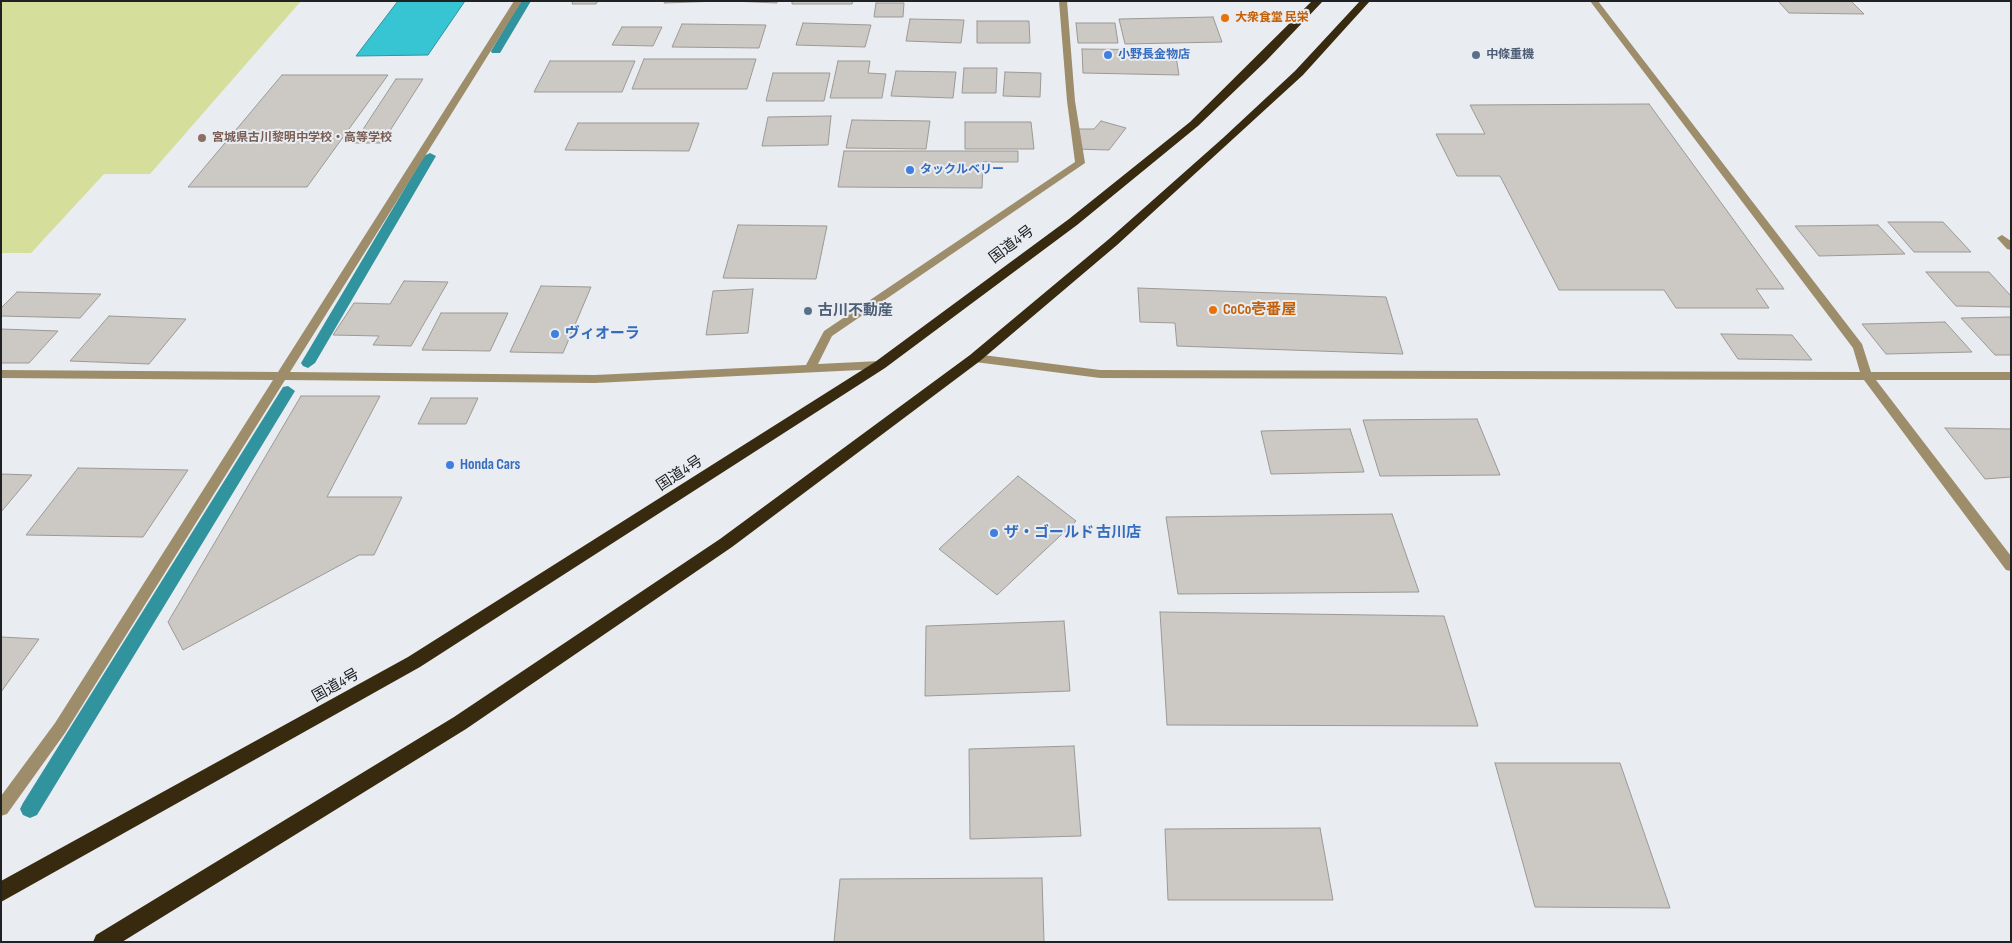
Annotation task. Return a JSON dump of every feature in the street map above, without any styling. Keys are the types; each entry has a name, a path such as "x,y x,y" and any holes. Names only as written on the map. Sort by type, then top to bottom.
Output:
{"highway":[{"name":"国道4号","path":"1,892 414,662 880,366 1073,222 1194,124 1262,60 1318,1"},
{"path":"103,942 460,724 726,542 975,358 1113,242 1227,140 1299,73 1365,1"}],"street":[{"path":"1,809 60,728 518,1"},
{"path":"809,370 828,334 1080,163 1070,101 1063,1"},
{"path":"1594,1 1858,347 1867,376 2011,566"},
{"path":"2002,238 2011,247"},
{"path":"975,358 1100,374 2011,376"},
{"path":"1,374 282,378 595,379 880,366"}],"green space":[{"path":"1,1 301,1 150,174 104,174 31,253 1,253"}],"water":[{"path":"398,1 465,1 428,55 356,56"}],"building":[{"path":"573,1 598,1 596,4 572,4"},
{"path":"665,1 720,1 664,3"},
{"path":"731,1 777,1 777,3"},
{"path":"792,1 853,1 852,4 792,4"},
{"path":"1778,1 1851,1 1864,14 1789,13"},
{"path":"876,3 904,3 903,17 874,17"},
{"path":"1213,17 1222,42 1125,44 1119,19"},
{"path":"910,19 964,20 961,43 906,41"},
{"path":"977,21 1029,21 1030,43 977,43"},
{"path":"803,23 871,25 865,47 796,45"},
{"path":"1076,23 1115,23 1118,43 1078,43"},
{"path":"682,24 766,25 759,48 672,47"},
{"path":"622,27 662,27 653,46 612,45"},
{"path":"1082,49 1175,50 1179,75 1083,73"},
{"path":"644,59 756,59 747,89 632,89"},
{"path":"550,61 635,61 622,92 534,92"},
{"path":"838,61 870,61 868,73 886,74 882,98 830,98"},
{"path":"964,68 997,68 996,93 962,93"},
{"path":"896,71 956,72 953,98 891,96"},
{"path":"1005,72 1041,73 1040,97 1003,96"},
{"path":"773,73 830,73 824,101 766,101"},
{"path":"282,75 388,75 307,187 188,187"},
{"path":"396,79 423,79 382,143 354,143"},
{"path":"1649,104 1784,289 1756,289 1769,308 1676,308 1664,290 1559,290 1500,176 1457,176 1436,134 1485,134 1470,105"},
{"path":"831,116 828,145 762,146 768,117"},
{"path":"852,120 930,121 926,149 846,148"},
{"path":"1101,121 1126,128 1109,150 1074,149 1074,129 1094,129"},
{"path":"965,122 1031,122 1034,149 965,149"},
{"path":"578,123 699,123 689,151 565,150"},
{"path":"844,151 1018,151 1018,162 983,162 982,188 838,187"},
{"path":"1888,222 1943,222 1971,252 1914,252"},
{"path":"738,225 827,226 816,279 723,278"},
{"path":"1878,225 1905,254 1819,256 1795,226"},
{"path":"1926,272 1989,272 2011,296 2011,307 1956,306"},
{"path":"404,281 448,282 411,346 373,345 379,336 333,335 354,303 390,304"},
{"path":"541,286 591,287 563,353 510,352"},
{"path":"1138,288 1386,297 1403,354 1177,346 1175,323 1140,322"},
{"path":"753,289 748,333 706,335 713,291"},
{"path":"17,292 101,294 80,318 1,316 1,308"},
{"path":"441,313 508,313 490,351 422,350"},
{"path":"109,316 186,319 149,364 70,361"},
{"path":"2011,317 2011,355 1995,355 1961,318"},
{"path":"1945,322 1972,352 1886,354 1862,324"},
{"path":"1,329 58,331 29,363 1,363"},
{"path":"1721,334 1792,335 1812,360 1738,359"},
{"path":"301,396 380,396 327,497 402,497 374,555 359,555 183,650 168,622"},
{"path":"431,398 478,398 466,424 418,424"},
{"path":"1477,419 1500,475 1380,476 1363,420"},
{"path":"1945,428 2011,429 2011,477 1985,479"},
{"path":"1350,429 1364,472 1271,474 1261,431"},
{"path":"78,468 188,470 143,537 26,535"},
{"path":"1,474 32,475 1,512"},
{"path":"1018,476 1076,521 997,595 939,549"},
{"path":"1392,514 1419,592 1178,594 1166,517"},
{"path":"1160,612 1444,616 1478,726 1167,725"},
{"path":"1064,621 1070,691 925,696 926,626"},
{"path":"1,637 39,639 1,692"},
{"path":"1074,746 1081,836 970,839 969,749"},
{"path":"1495,763 1620,763 1670,908 1535,907"},
{"path":"1320,828 1333,900 1168,900 1165,829"},
{"path":"1042,878 1044,942 834,942 840,879"}],"waterway":[{"path":"496,51 526,1"},
{"path":"308,363 430,156"},
{"path":"30,809 288,391"}],"place":[{"name":"大衆食堂 民栄","path":"1225,18"},
{"name":"小野長金物店","path":"1108,55"},
{"name":"中條重機","path":"1476,55"},
{"name":"宮城県古川黎明中学校・高等学校","path":"202,138"},
{"name":"タックルベリー","path":"910,170"},
{"name":"CoCo壱番屋","path":"1213,310"},
{"name":"古川不動産","path":"808,311"},
{"name":"ヴィオーラ","path":"555,334"},
{"name":"Honda Cars","path":"450,465"},
{"name":"ザ・ゴールド 古川店","path":"994,533"}]}
